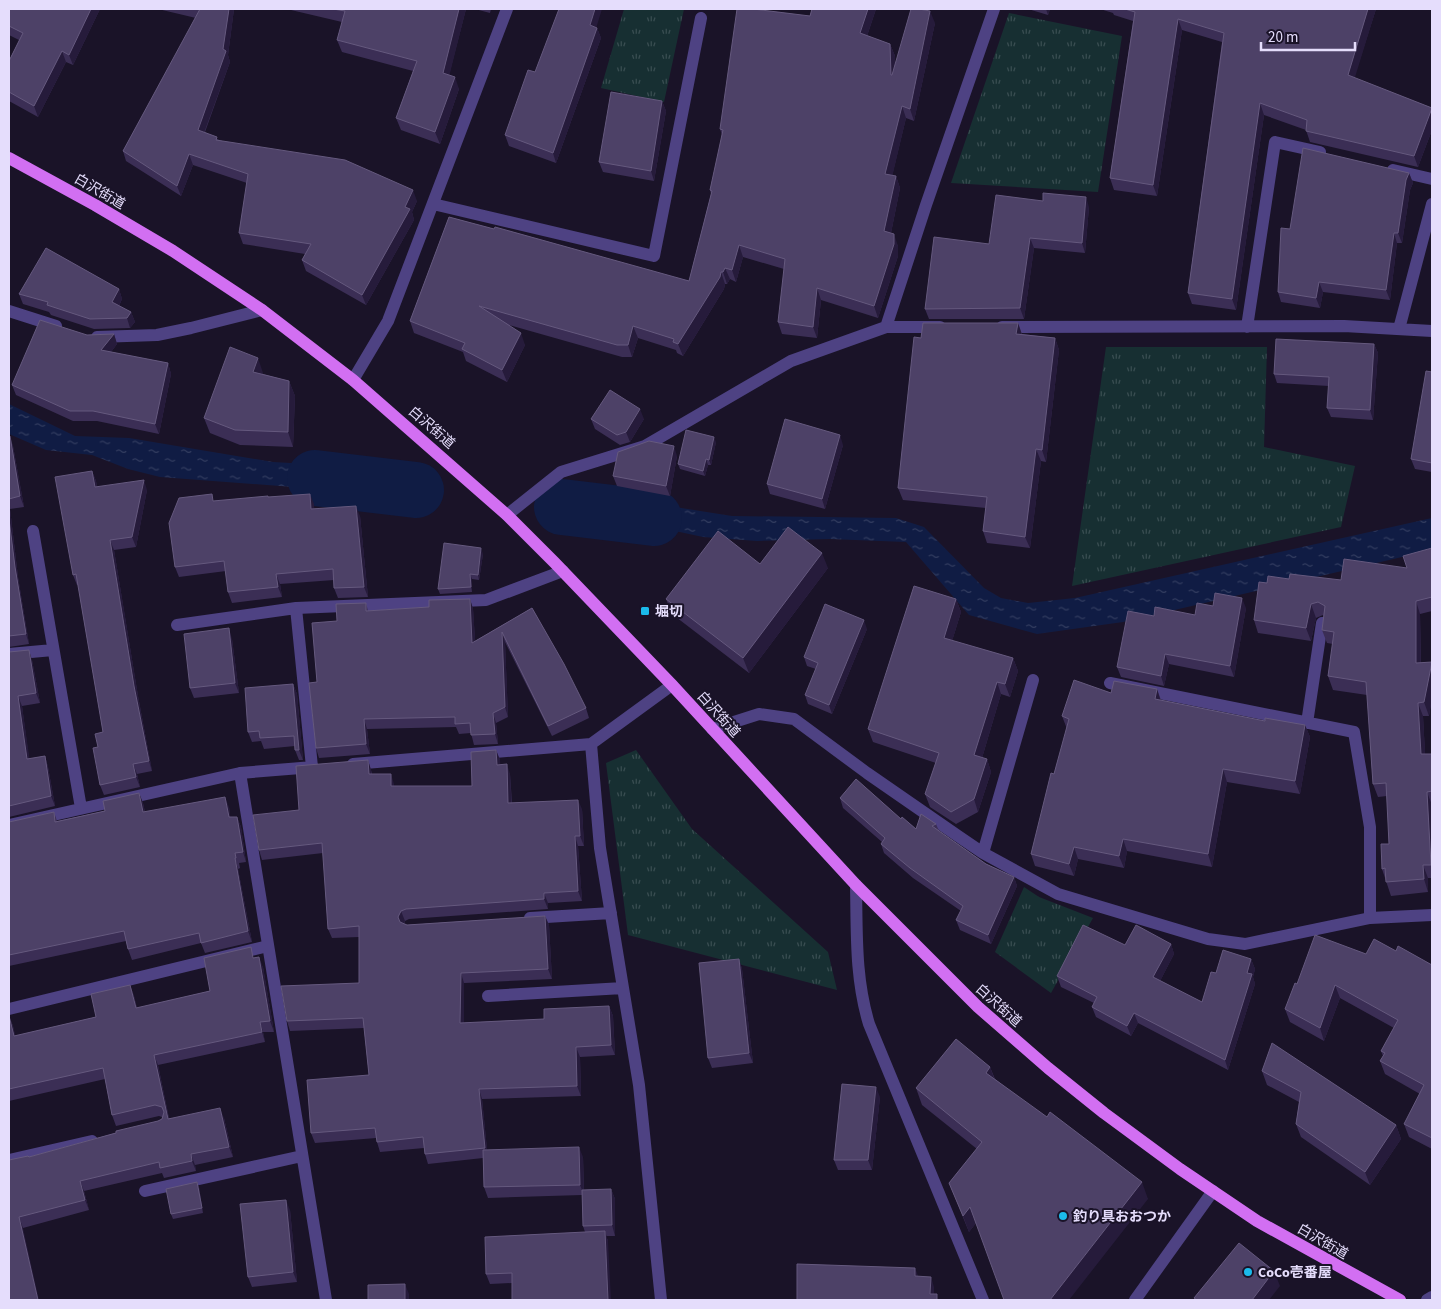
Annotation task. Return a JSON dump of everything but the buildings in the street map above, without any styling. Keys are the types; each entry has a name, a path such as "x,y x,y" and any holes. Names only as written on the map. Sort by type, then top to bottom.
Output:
{"main road":[{"name":"白沢街道","path":"9,158 95,205 173,251 262,310 354,380 507,515 563,571 672,685 856,885 978,1007 1048,1068 1180,1169 1258,1221 1400,1300"}],"street":[{"path":"354,380 388,321 507,9"},
{"path":"886,327 994,9"},
{"path":"433,204 654,256 701,18"},
{"path":"1247,327 1275,142 1330,155"},
{"path":"1377,166 1432,179"},
{"path":"1399,329 1432,204"},
{"path":"83,334 93,337 157,335 262,310"},
{"path":"9,311 64,329"},
{"path":"994,327 1344,326 1432,332"},
{"path":"507,515 561,472 646,446 791,361 886,327 954,327"},
{"path":"33,531 80,808"},
{"path":"177,625 296,608 486,600 563,571"},
{"path":"9,825 240,773 317,767 296,608"},
{"path":"1307,723 1322,623"},
{"path":"9,654 53,650"},
{"path":"983,853 1033,680"},
{"path":"1110,683 1354,732 1370,827 1370,918"},
{"path":"342,764 591,744 672,685"},
{"path":"712,729 759,714 794,718 867,773 983,853 1058,894 1208,939 1245,944 1370,918 1432,915"},
{"path":"591,744 600,848 639,1085 661,1300"},
{"path":"240,773 326,1300"},
{"path":"856,885 858,976 862,1001 869,1024 983,1300"},
{"path":"515,920 610,913"},
{"path":"9,1009 268,946"},
{"path":"488,996 623,988"},
{"path":"9,1160 103,1138"},
{"path":"145,1192 302,1156"},
{"path":"1135,1300 1213,1191"},
{"path":"1427,1300 1432,1297"}],"green space":[{"path":"624,9 684,9 664,102 601,88"},
{"path":"1009,13 1122,36 1098,192 951,183"},
{"path":"1106,347 1267,347 1264,447 1355,466 1341,527 1072,586"},
{"path":"636,750 692,829 828,952 837,990 628,935 606,763"},
{"path":"1024,887 1039,897 1093,918 1051,993 995,952"}],"water":[{"path":"9,404 75,436 129,438 273,462 325,465 365,472 380,475 399,495 160,477 128,469 92,455 46,450 9,434"},
{"path":"567,490 732,516 896,518 924,527 984,588 1001,598 1028,603 1075,598 1432,518 1432,550 1123,622 1037,634 969,615 906,542 830,539 757,541 703,537 666,529 585,524"}],"waterway":[{"path":"315,478 416,490"},
{"path":"562,507 654,518"}],"place":[{"name":"堀切","path":"645,611"},
{"name":"釣り具おおつか","path":"1063,1216"},
{"name":"CoCo壱番屋","path":"1248,1272"}]}
